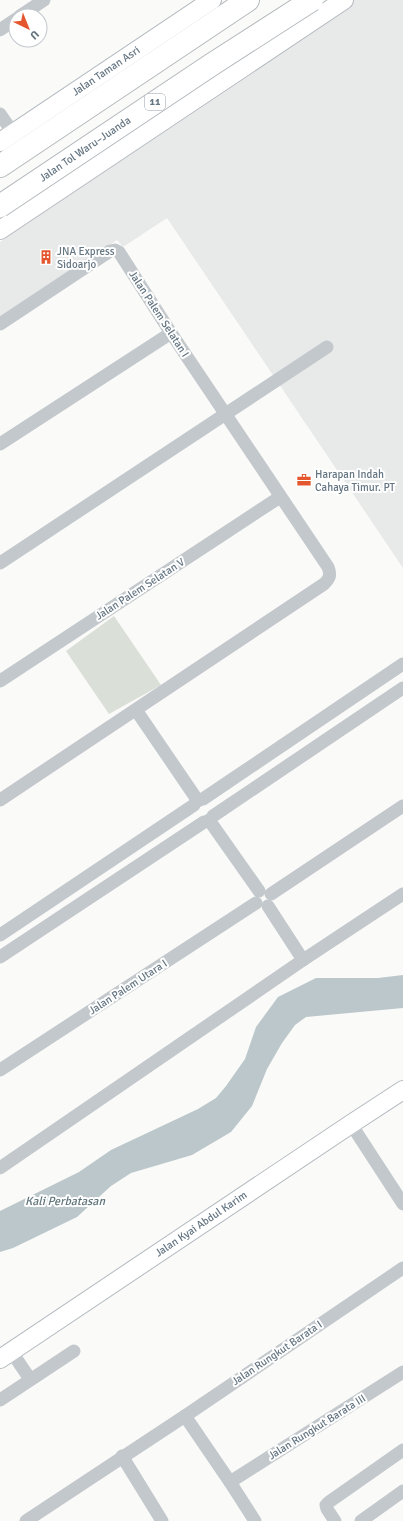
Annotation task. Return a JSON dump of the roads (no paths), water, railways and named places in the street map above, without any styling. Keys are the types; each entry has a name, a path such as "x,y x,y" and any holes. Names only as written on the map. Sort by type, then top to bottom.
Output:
{"highway":[{"path":"0,166 248,0"},
{"name":"Jalan Tol Waru–Juanda","path":"0,206 210,65 312,0"}],"main road":[{"name":"Jalan Taman Asri","path":"7,138 212,0"},
{"path":"288,0 307,24"},
{"path":"293,0 307,24"},
{"path":"0,230 341,1"},
{"name":"Jalan Kyai Abdul Karim","path":"6,1355 403,1090"}],"street":[{"path":"32,8 44,0"},
{"path":"0,114 7,138"},
{"name":"Jalan Palem Selatan I","path":"0,324 110,251 115,250 119,252 171,334 328,567 330,574 329,579 324,584 136,710"},
{"path":"0,444 171,334"},
{"path":"0,563 327,347"},
{"name":"Jalan Palem Selatan V","path":"0,681 280,497"},
{"path":"0,935 403,664"},
{"path":"0,957 209,819 403,688"},
{"path":"0,800 136,710 198,802"},
{"path":"209,800 213,804 214,810 209,819 198,820 194,816 192,811 198,802 209,800"},
{"name":"Jalan Palem Utara I","path":"0,1070 264,899 403,806"},
{"path":"209,819 264,899 303,960"},
{"path":"0,1168 303,960 403,894"},
{"path":"351,1124 403,1204"},
{"name":"Jalan Rungkut Barata I","path":"26,1521 122,1456 185,1416 403,1268"},
{"path":"0,1400 74,1351"},
{"path":"6,1355 30,1379"},
{"name":"Jalan Rungkut Barata III","path":"230,1482 403,1372"},
{"path":"185,1416 255,1521"},
{"path":"335,1521 327,1510 326,1505 403,1450"},
{"path":"122,1456 162,1521"},
{"path":"361,1521 403,1491"}],"water":[{"name":"Kali Perbatasan","path":"403,975 403,1008 306,1017 295,1025 282,1043 267,1069 252,1106 231,1132 192,1155 131,1173 111,1186 77,1217 13,1248 0,1252 0,1211 79,1172 111,1150 198,1109 216,1098 245,1059 256,1027 278,997 316,978 378,978"}],"place":[{"name":"JNA Express Sidoarjo","path":"46,257"},
{"name":"Harapan Indah Cahaya Timur. PT","path":"304,480"}]}
